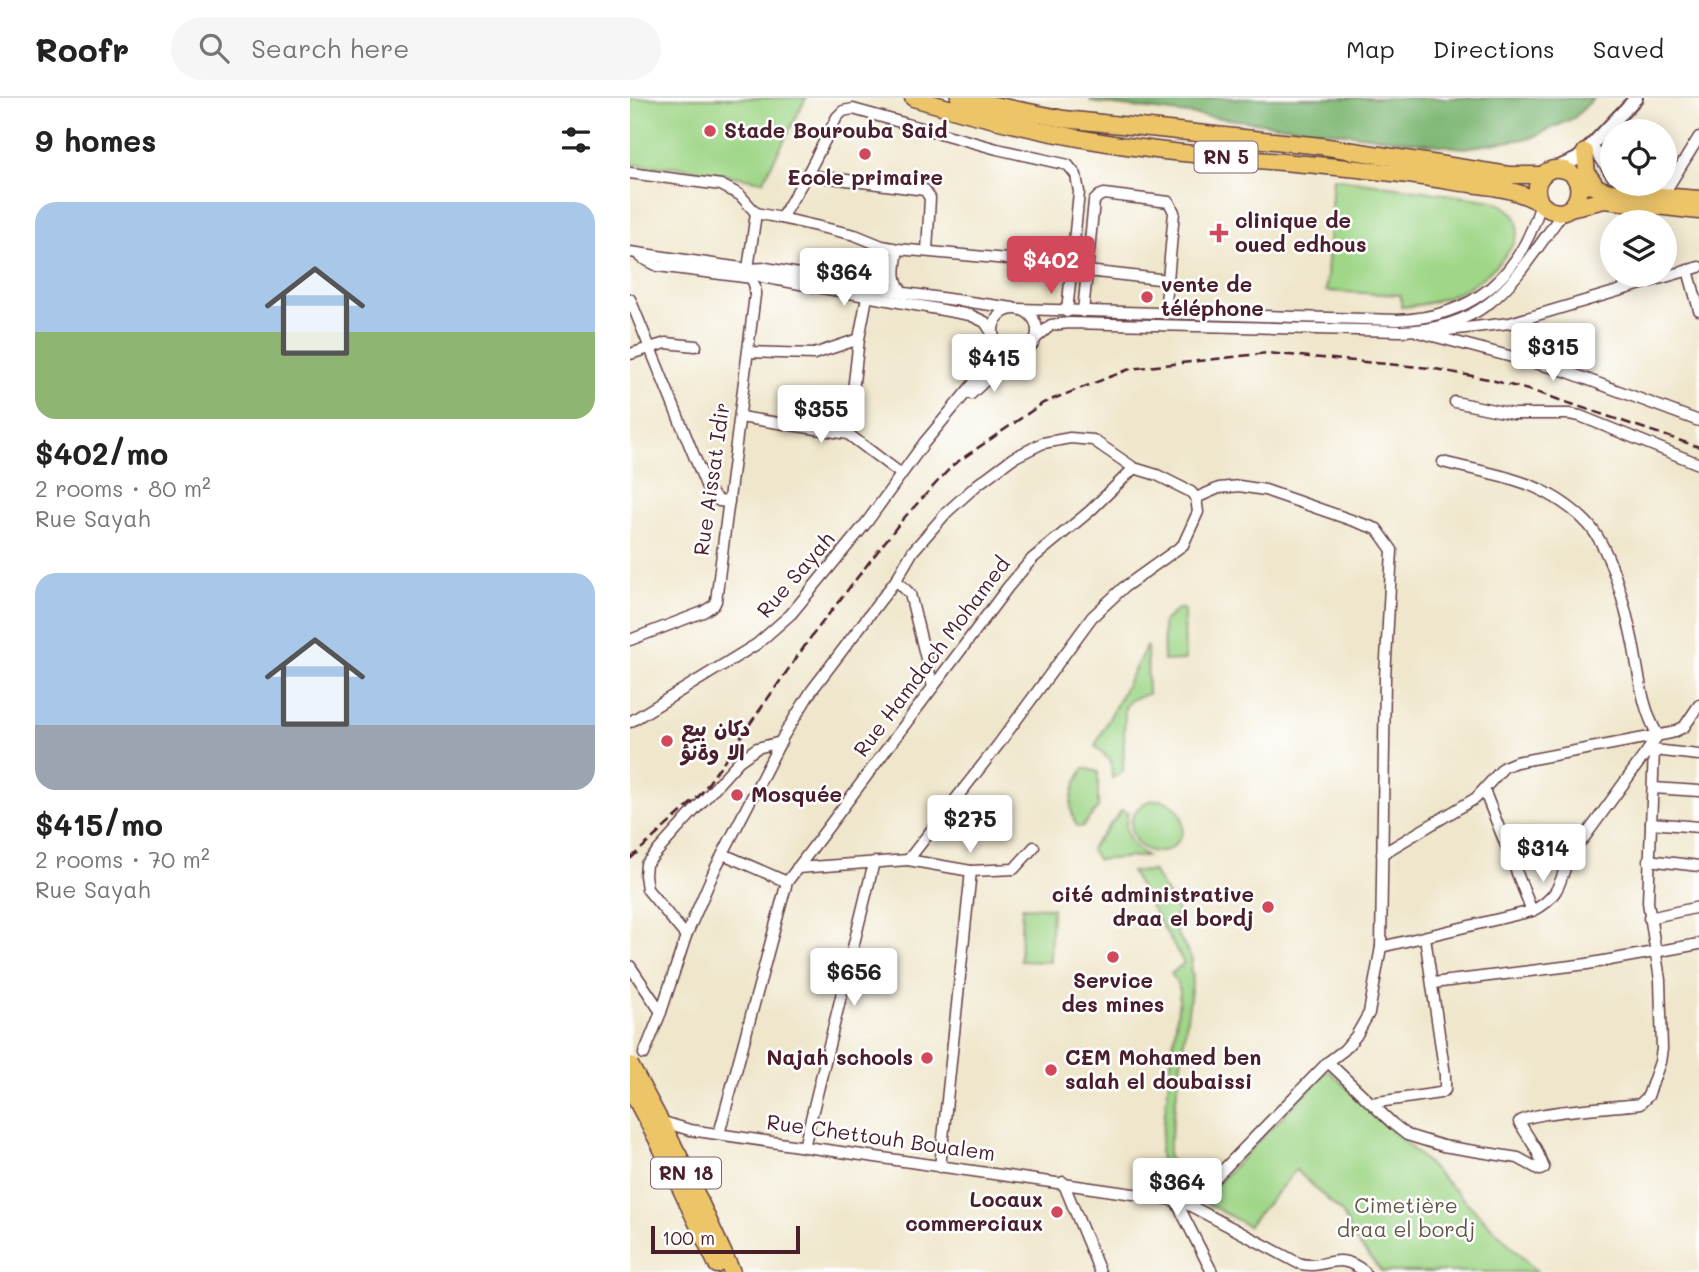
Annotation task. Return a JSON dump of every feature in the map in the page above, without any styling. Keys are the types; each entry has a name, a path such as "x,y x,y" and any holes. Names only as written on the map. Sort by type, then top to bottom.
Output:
{"main road":[{"name":"RN 5","path":"913,98 978,116 1101,142 1243,159 1407,174 1515,192 1541,202"},
{"name":"RN 5","path":"959,98 1064,119 1321,146 1509,175 1549,172"},
{"path":"1588,148 1587,173 1599,190"},
{"path":"1599,190 1576,179 1570,172 1549,172 1537,188 1541,202 1551,210 1605,200 1699,211"},
{"path":"1567,209 1578,197 1576,179"},
{"path":"1677,194 1699,199"},
{"name":"RN 18","path":"632,1076 679,1156 732,1272"},
{"name":"RN 18","path":"632,1076 658,1141 720,1272"}],"street":[{"path":"1549,172 1577,159 1636,98"},
{"path":"781,218 837,117 843,111 853,109 997,149 1068,165 1076,175 1079,192 1067,312"},
{"path":"1677,172 1699,137"},
{"path":"1588,148 1600,162"},
{"path":"1576,179 1578,162 1588,148"},
{"path":"630,173 721,184 740,195 757,213 855,235 882,246 1072,265 1087,271 1168,280"},
{"path":"807,175 925,190 930,198 927,251"},
{"path":"1083,312 1094,201 1104,194 1169,202 1174,212 1165,314"},
{"path":"754,278 766,268 1015,309 1397,320 1433,316 1477,297 1502,279 1516,263 1529,239 1541,202"},
{"path":"1414,330 1458,320 1490,303 1515,281 1567,209"},
{"name":"Rue Aissat Idir","path":"630,640 714,606 748,352 757,213"},
{"path":"898,249 895,273 899,288 905,293"},
{"path":"630,252 754,278 953,311 981,319 1002,349 1010,353 1020,353 1028,349 1051,325 1069,323 1414,330 1484,327 1510,323 1699,267"},
{"path":"1688,270 1699,310"},
{"path":"880,288 888,283 895,273"},
{"path":"848,434 859,339 867,297"},
{"path":"630,299 708,490 719,500 729,502"},
{"path":"993,335 996,318 1003,312 1015,309 1027,312 1034,319 1036,338"},
{"path":"1458,320 1468,325 1484,327"},
{"path":"1414,330 1565,371 1699,421"},
{"name":"Rue Sayah","path":"630,723 733,661 772,632 826,574 901,474 989,365 994,355 993,335"},
{"path":"748,352 814,354 859,339"},
{"path":"630,354 666,343 696,346"},
{"name":"Rue Sayah","path":"951,410 1011,357 1020,353"},
{"path":"1455,402 1513,414 1580,416 1699,464"},
{"path":"740,417 848,434 901,474"},
{"path":"644,1054 686,936 723,854 781,742 812,690 896,580 913,551 954,505 1013,458 1043,443 1070,438 1093,440 1134,468 1187,489 1196,498 1198,512 1183,545 1124,589 1092,617 998,745 908,860"},
{"path":"1443,463 1521,483 1544,492 1581,517 1593,530 1602,546 1619,592 1629,624 1648,719 1658,735"},
{"name":"Rue Hamdach Mohamed","path":"719,1134 787,882 1008,587 1032,559 1090,511 1134,468"},
{"path":"1189,1205 1328,1062 1344,1049 1356,1036 1369,1013 1381,947 1385,678 1392,550 1377,528 1265,490 1239,486 1219,488 1196,498"},
{"path":"896,580 910,594 933,687"},
{"path":"1382,854 1476,798 1504,767 1516,762 1658,735 1684,727 1695,719 1699,705"},
{"path":"1381,947 1532,911 1555,893 1572,848 1584,838 1651,750 1658,735"},
{"path":"686,936 647,888 646,864 739,761 757,748 781,742"},
{"path":"1651,750 1699,755"},
{"path":"1328,1062 1407,1135 1443,1146 1518,1158 1540,1170 1544,1168 1540,1157 1518,1122 1524,1118 1640,1104 1648,1096 1662,1049 1660,980 1649,918 1648,860 1653,788 1651,750"},
{"path":"1653,788 1699,791"},
{"path":"1484,790 1532,911"},
{"path":"1651,822 1699,827"},
{"path":"797,868 908,860 971,871 1014,869 1034,847"},
{"path":"723,854 787,882"},
{"path":"1648,860 1699,866"},
{"path":"804,1147 874,862"},
{"path":"940,1167 971,871"},
{"path":"1649,918 1699,907"},
{"path":"1371,1103 1445,1090 1425,937"},
{"path":"1433,983 1587,964 1699,944"},
{"path":"630,966 661,1012"},
{"name":"Rue Chettouh Boualem","path":"660,1121 719,1134 940,1167 1063,1182 1176,1201 1189,1205 1289,1259 1310,1266 1343,1260 1365,1272"},
{"path":"679,1156 676,1141 678,1136 694,1130"},
{"path":"1063,1182 1100,1272"},
{"path":"1176,1201 1212,1272"}],"green space":[{"name":"Stade Bourouba Said","path":"630,98 806,98 763,181 673,166 630,164"},
{"path":"1091,98 1594,98 1574,118 1531,138 1464,148 1091,102"},
{"path":"1333,178 1493,201 1510,211 1517,223 1517,236 1499,263 1472,285 1445,298 1401,307 1401,295 1326,291"},
{"path":"1178,609 1184,609 1185,660 1164,661 1163,622"},
{"path":"1147,645 1148,694 1130,700 1125,708 1123,772 1112,778 1111,761 1095,746"},
{"path":"1084,768 1098,772 1098,808 1082,827 1077,826 1073,819 1071,804 1074,789"},
{"path":"1157,800 1167,802 1175,808 1181,816 1181,836 1175,844 1167,850 1157,852 1147,850 1139,844 1133,836 1131,826 1133,816 1139,808 1147,802"},
{"path":"1122,810 1128,813 1126,827 1129,838 1136,848 1147,856 1098,860 1090,849"},
{"path":"1153,871 1178,912 1171,922 1192,960 1190,972 1193,975 1168,1156 1176,1171 1171,1179 1162,1177 1160,1151 1180,991 1171,974 1184,963 1131,872"},
{"path":"1022,907 1052,908 1050,962 1020,961"},
{"name":"Cimetière draa el bordj","path":"1328,1070 1537,1272 1382,1272 1355,1240 1342,1213 1296,1170 1248,1226 1201,1200"}],"railway":[{"path":"630,859 700,795 811,637 902,520 953,465 1043,403 1130,369 1267,353 1430,368 1488,379 1539,393 1699,447"}],"place":[{"name":"Stade Bourouba Said","path":"710,131"},
{"name":"Ecole primaire","path":"865,154"},
{"name":"clinique de oued edhous","path":"1219,233"},
{"name":"vente de téléphone","path":"1147,297"},
{"name":"دكان بيع الا وةنؤ","path":"667,741"},
{"name":"Mosquée","path":"737,795"},
{"name":"cité administrative draa el bordj","path":"1268,907"},
{"name":"Service des mines","path":"1113,957"},
{"name":"Najah schools","path":"927,1058"},
{"name":"CEM Mohamed ben salah el doubaissi","path":"1051,1070"},
{"name":"Locaux commerciaux","path":"1057,1212"}]}
